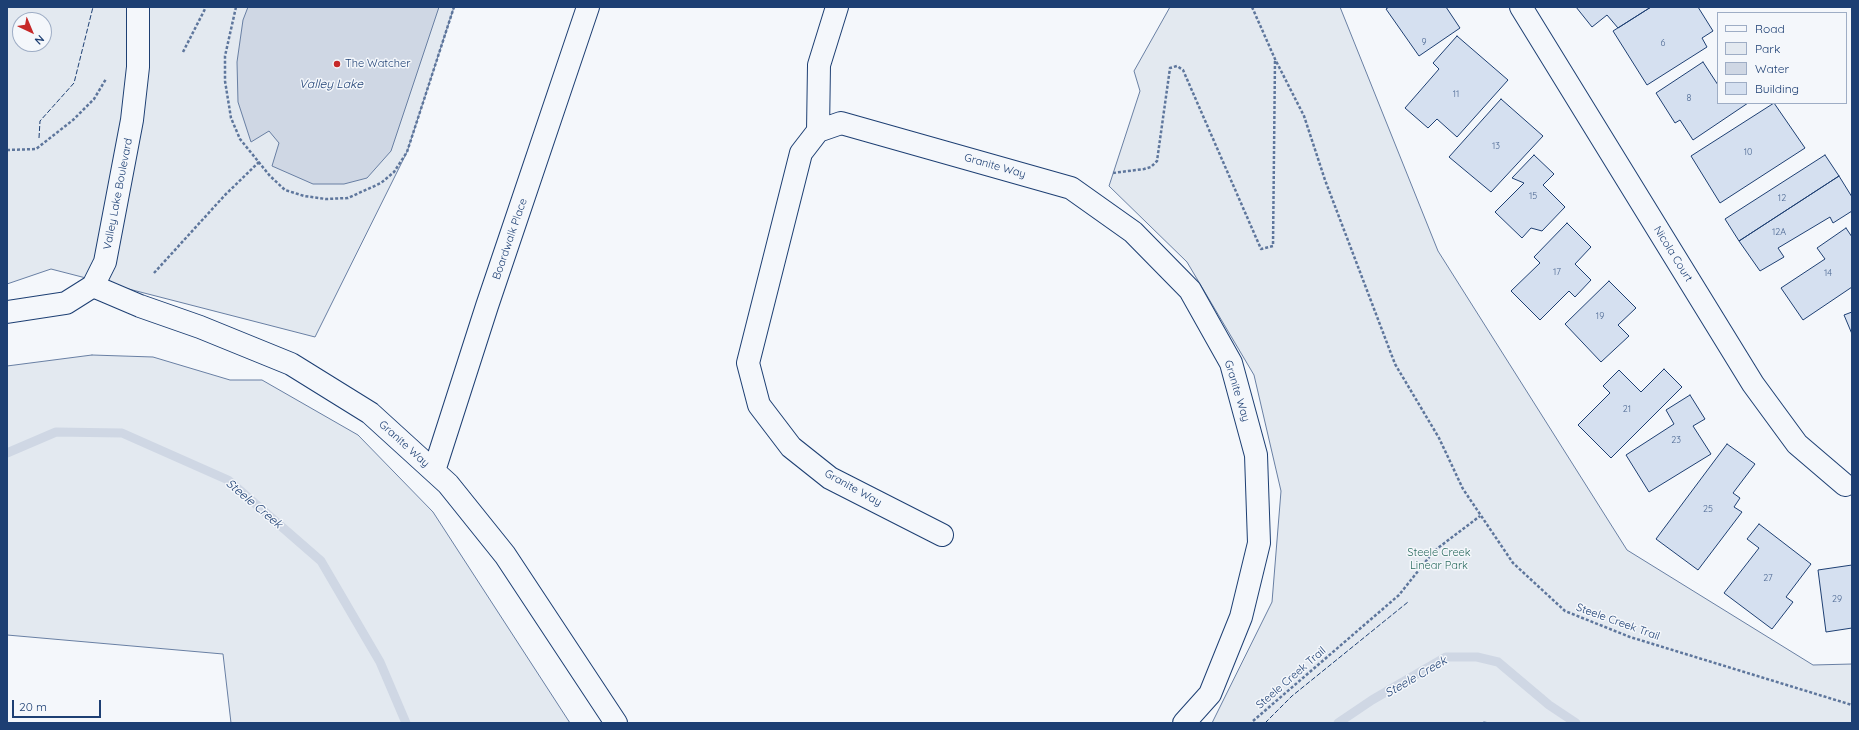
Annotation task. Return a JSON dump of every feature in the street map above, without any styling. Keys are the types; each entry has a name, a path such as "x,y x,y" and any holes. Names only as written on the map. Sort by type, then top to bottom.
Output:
{"street":[{"name":"Valley Lake Boulevard","path":"93,286 105,262 132,120 138,67 138,7"},
{"name":"Boardwalk Place","path":"434,471 487,306 588,7"},
{"path":"818,131 819,64 837,7"},
{"name":"Nicola Court","path":"1521,7 1753,384 1797,444 1845,485"},
{"name":"Granite Way","path":"942,534 830,478 791,447 759,405 748,363 801,153 818,131 841,123 1070,188 1133,232 1190,290 1231,363 1256,455 1259,542 1240,618 1210,694 1184,723"},
{"path":"7,312 66,303 93,286"},
{"name":"Granite Way","path":"93,286 140,306 200,327 291,364 370,413 448,484 505,555 616,723"}],"path":[{"path":"183,52 206,7"},
{"path":"236,7 225,56 226,81 232,118 240,139 285,190 304,196 326,199 348,198 381,183 394,172 407,152 454,7"},
{"path":"1252,7 1275,59 1304,116 1325,180 1395,364 1439,438 1463,488 1480,516"},
{"path":"1113,173 1144,169 1151,167 1157,161 1170,68 1177,66 1183,70 1261,249 1273,246 1275,59"},
{"path":"7,150 36,149 73,120 94,100 106,80"},
{"path":"154,273 225,195 259,162"},
{"name":"Steele Creek Trail","path":"1253,721 1399,595 1434,551 1480,516 1513,563 1565,611 1630,637 1852,704"}],"green space":[{"path":"7,7 454,7 407,152 315,337 51,269 7,284"},
{"name":"Steele Creek Linear Park","path":"1170,7 1340,7 1438,251 1627,550 1813,665 1852,664 1852,723 1212,723 1272,602 1281,491 1254,375 1187,262 1109,186 1140,91 1134,71"},
{"path":"92,355 153,357 230,380 262,380 358,435 433,512 570,723 231,723 223,654 7,635 7,366"}],"water":[{"name":"Valley Lake","path":"248,7 439,7 391,151 367,178 344,184 313,184 272,166 279,143 269,131 251,142 238,102 237,62 243,20"}],"building":[{"path":"1389,7 1446,7 1460,28 1419,56 1386,9"},
{"path":"1576,7 1651,7 1618,28 1607,15 1592,27"},
{"path":"1651,7 1698,7 1713,31 1702,38 1707,47 1647,85 1613,31"},
{"path":"1457,36 1508,80 1457,137 1437,119 1428,128 1405,108 1439,69 1433,63"},
{"path":"1703,62 1717,83 1717,104 1747,104 1693,140 1680,120 1675,123 1656,93"},
{"path":"1501,99 1543,136 1491,192 1449,157"},
{"path":"1772,104 1775,104 1805,148 1720,203 1691,156"},
{"path":"1534,155 1554,174 1543,185 1565,207 1542,231 1531,228 1522,238 1495,212 1524,183 1512,178"},
{"path":"1825,155 1839,176 1739,241 1725,219"},
{"path":"1839,176 1852,197 1852,211 1833,223 1830,217 1778,248 1784,257 1760,271 1739,241"},
{"path":"1567,223 1591,247 1575,264 1591,280 1575,297 1569,291 1540,320 1511,291 1540,263 1534,257"},
{"path":"1846,228 1852,237 1852,287 1803,320 1781,288 1825,259 1817,248"},
{"path":"1609,281 1636,308 1618,325 1629,336 1601,362 1565,324"},
{"path":"1852,312 1852,334 1844,315"},
{"path":"1664,369 1682,387 1611,458 1578,425 1610,393 1603,386 1619,370 1641,392"},
{"path":"1690,395 1705,419 1693,426 1711,454 1649,492 1626,455 1674,424 1666,410"},
{"path":"1727,444 1755,464 1733,493 1740,498 1734,507 1742,512 1698,570 1656,539"},
{"path":"1759,524 1811,564 1786,597 1793,602 1772,629 1724,593 1759,548 1747,539"},
{"path":"1852,565 1852,628 1826,632 1818,570"}],"waterway":[{"name":"Steele Creek","path":"7,453 56,432 122,433 228,480 321,561 380,662 406,723"},
{"name":"Steele Creek","path":"1338,723 1372,700 1446,657 1477,657 1498,662 1549,705 1576,723"}],"fence":[{"path":"39,138 40,121 74,83 93,7"},
{"path":"1265,723 1292,696 1408,602"}],"place":[{"name":"The Watcher","path":"337,64"}]}
